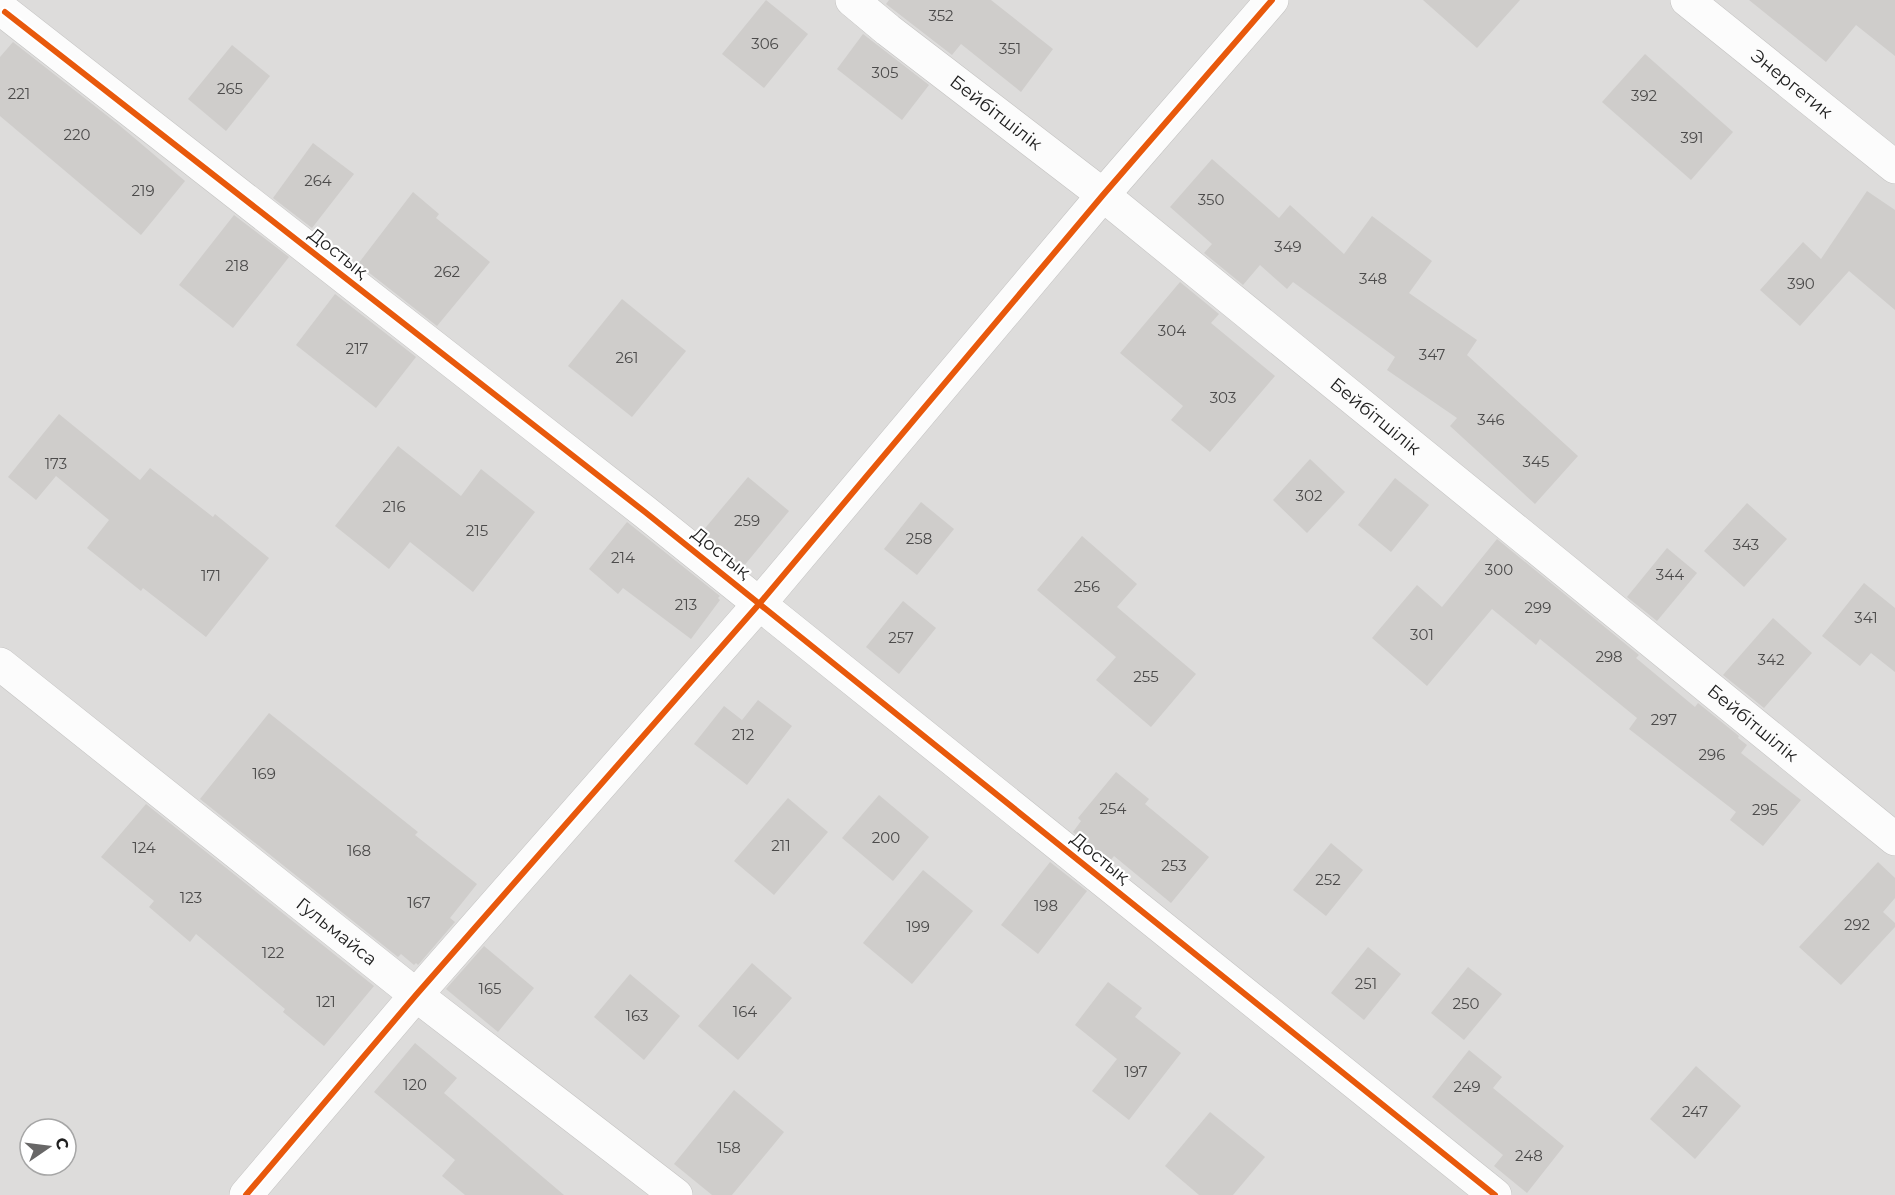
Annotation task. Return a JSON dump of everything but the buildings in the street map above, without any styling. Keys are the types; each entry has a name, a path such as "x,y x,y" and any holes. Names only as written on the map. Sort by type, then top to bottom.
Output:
{"street":[{"name":"Бейбітшілік","path":"852,0 1104,195 1895,839"},
{"path":"246,1195 416,994 759,603 1272,0"},
{"name":"Энергетик","path":"1687,0 1895,167"},
{"name":"Достық","path":"7,10 759,603 1495,1195"},
{"name":"Гульмайса","path":"0,664 416,994 676,1195"}],"shaded area":[{"path":"0,0 1895,0 1895,1195 0,1195"}],"cycle path":[{"path":"246,1195 416,995 760,603 1103,195 1272,0"},
{"path":"5,12 645,512 1495,1195"}]}
